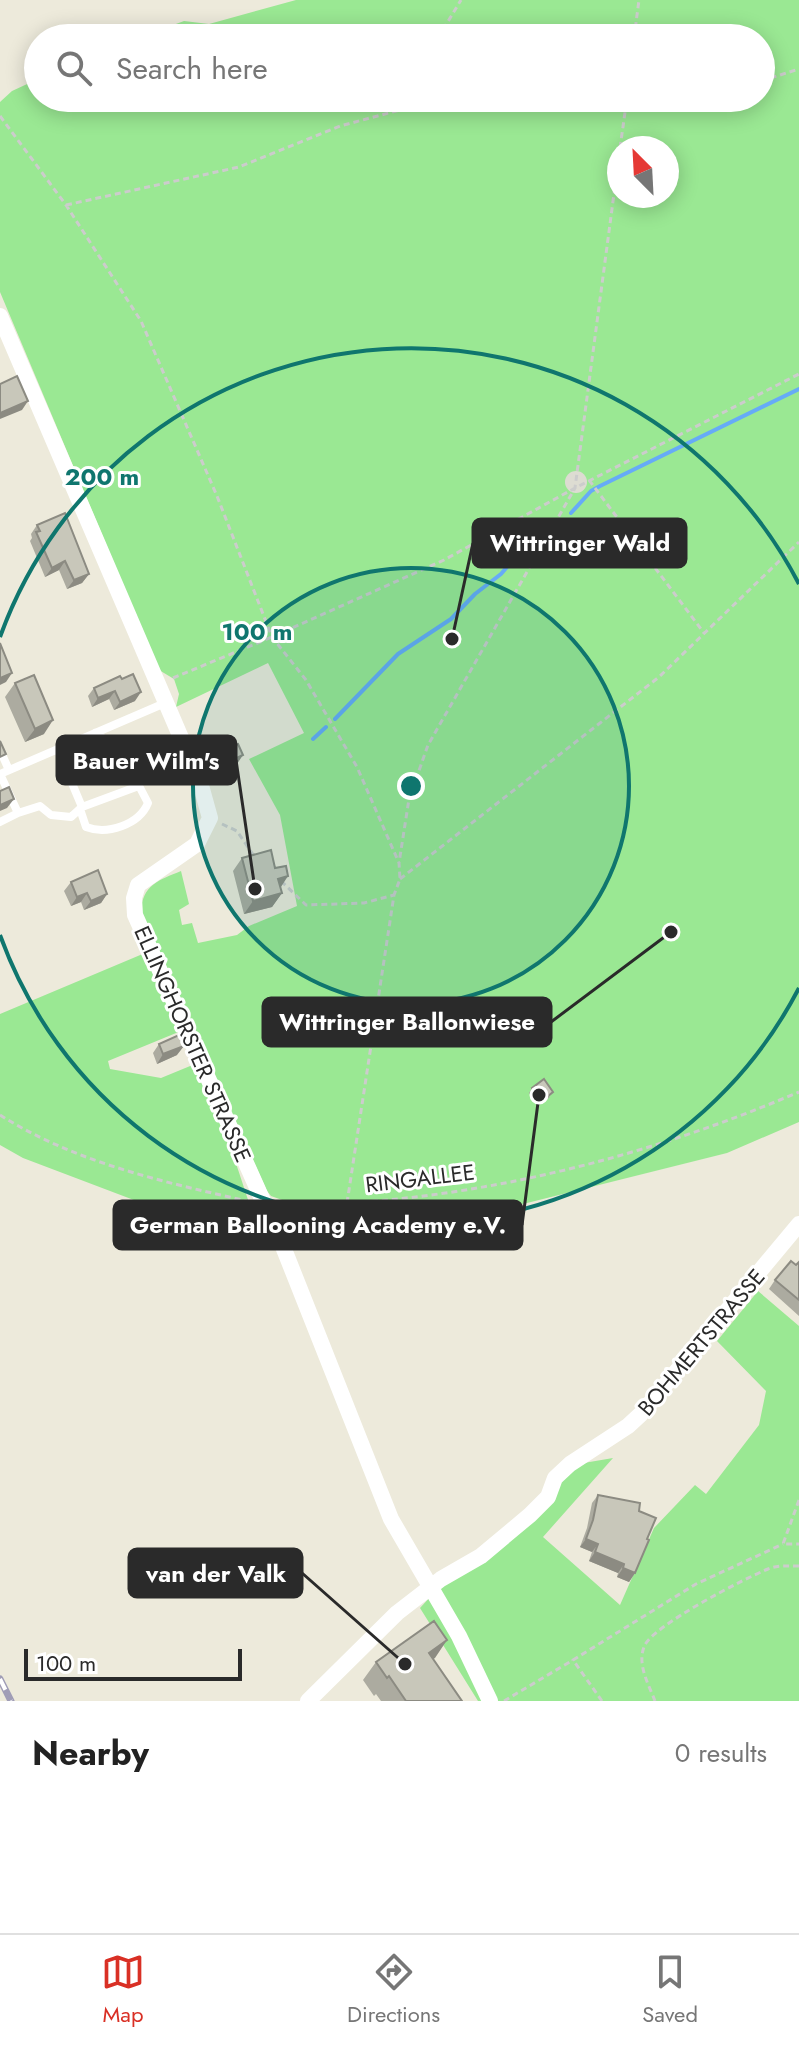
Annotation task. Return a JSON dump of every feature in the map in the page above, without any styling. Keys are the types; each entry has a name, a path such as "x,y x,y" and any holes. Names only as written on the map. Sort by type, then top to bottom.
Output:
{"street":[{"path":"0,316 200,782 210,818"},
{"name":"ELLINGHORSTER STRASSE","path":"210,818 197,844 138,885 134,898 135,915 265,1205 391,1519 459,1636 490,1701"},
{"name":"BOHMERTSTRASSE","path":"308,1701 397,1613 430,1587 506,1537 548,1497 555,1478 570,1464 641,1414 799,1224"}],"lane":[{"path":"18,813 0,774 165,703"},
{"path":"0,822 40,806 51,815 71,817 81,808 136,787 139,778 123,751 95,733"},
{"path":"0,750 9,770"},
{"path":"58,750 86,827 96,831 110,830 144,812 148,803 137,782"}],"path":[{"path":"446,24 461,0"},
{"path":"636,24 639,0"},
{"path":"775,77 799,69"},
{"path":"66,205 239,167 340,126 388,112"},
{"path":"622,136 624,112"},
{"path":"0,116 66,205 141,321 217,496 272,637 306,680 357,767 399,863"},
{"path":"347,1203 394,895 400,879 399,863 409,799 428,745 575,488 612,208"},
{"path":"157,685 444,560 589,480 799,374"},
{"path":"589,480 704,633"},
{"path":"400,879 659,677 799,542"},
{"path":"210,818 237,831 250,853 259,861"},
{"path":"277,878 306,905 364,903 394,895"},
{"name":"RINGALLEE","path":"0,1115 113,1167 171,1184 265,1205 347,1203 406,1199 550,1173 700,1130 799,1092"},
{"path":"783,1544 799,1500"},
{"path":"503,1701 696,1584 783,1544 799,1544"},
{"path":"655,1701 642,1663 648,1638 675,1619 770,1568 799,1566"},
{"path":"573,1660 602,1701"}],"green space":[{"path":"296,0 799,0 799,1122 727,1153 523,1204 300,1238 285,1201 271,1196 267,1191 141,912 148,890 181,871 189,904 179,910 182,925 192,923 198,943 237,935 249,926 297,906 280,815 249,759 304,733 268,663 176,707 179,694 174,679 159,670 0,292 0,102 24,85 24,112 775,112 775,24 209,24"},
{"path":"184,21 209,24 176,24"},
{"path":"145,953 181,1031 108,1061 110,1069 161,1078 195,1064 225,1130 254,1218 228,1225 147,1205 23,1158 0,1145 0,1014"},
{"path":"758,1291 799,1326 799,1701 478,1701 420,1608 444,1582 480,1561 572,1465 613,1458 543,1537 620,1605 654,1528 695,1485 706,1494 759,1425 766,1391 717,1341"}],"shaded area":[{"path":"576,471 584,474 587,482 584,490 576,493 568,490 565,482 568,474"}],"building":[{"path":"17,376 28,401 0,413 0,384"},
{"path":"65,513 89,574 74,580 65,561 52,568 36,532 40,531 37,525"},
{"path":"0,643 12,673 0,678"},
{"path":"133,674 141,692 120,702 115,691 98,698 94,688 120,676 122,679"},
{"path":"34,675 53,720 35,729 15,683"},
{"path":"0,741 6,754 0,757"},
{"path":"238,744 243,755 224,764 219,752"},
{"path":"9,787 14,799 0,805 0,791"},
{"path":"271,850 275,868 286,866 288,876 278,879 282,893 253,901 242,858"},
{"path":"98,870 107,894 91,901 87,893 77,897 71,882"},
{"path":"179,1035 184,1046 163,1054 159,1044"},
{"path":"544,1079 553,1092 542,1101 532,1088"},
{"path":"791,1261 796,1265 799,1262 799,1300 775,1280"},
{"path":"598,1495 640,1503 639,1511 656,1518 635,1573 623,1568 624,1564 595,1552 598,1544 586,1539"},
{"path":"434,1621 447,1640 429,1653 462,1701 406,1701 376,1662"}],"waterway":[{"path":"571,513 591,491 600,486 799,389"},
{"path":"335,719 398,654 451,619 475,594 501,574 531,544 544,522"},
{"path":"313,739 326,727"}],"railway":[{"path":"0,1679 11,1701"}],"place":[{"name":"Wittringer Wald","path":"452,639"},
{"name":"Bauer Wilm's","path":"255,889"},
{"name":"Wittringer Ballonwiese","path":"671,932"},
{"name":"German Ballooning Academy e.V.","path":"539,1095"},
{"name":"van der Valk","path":"405,1664"}]}
